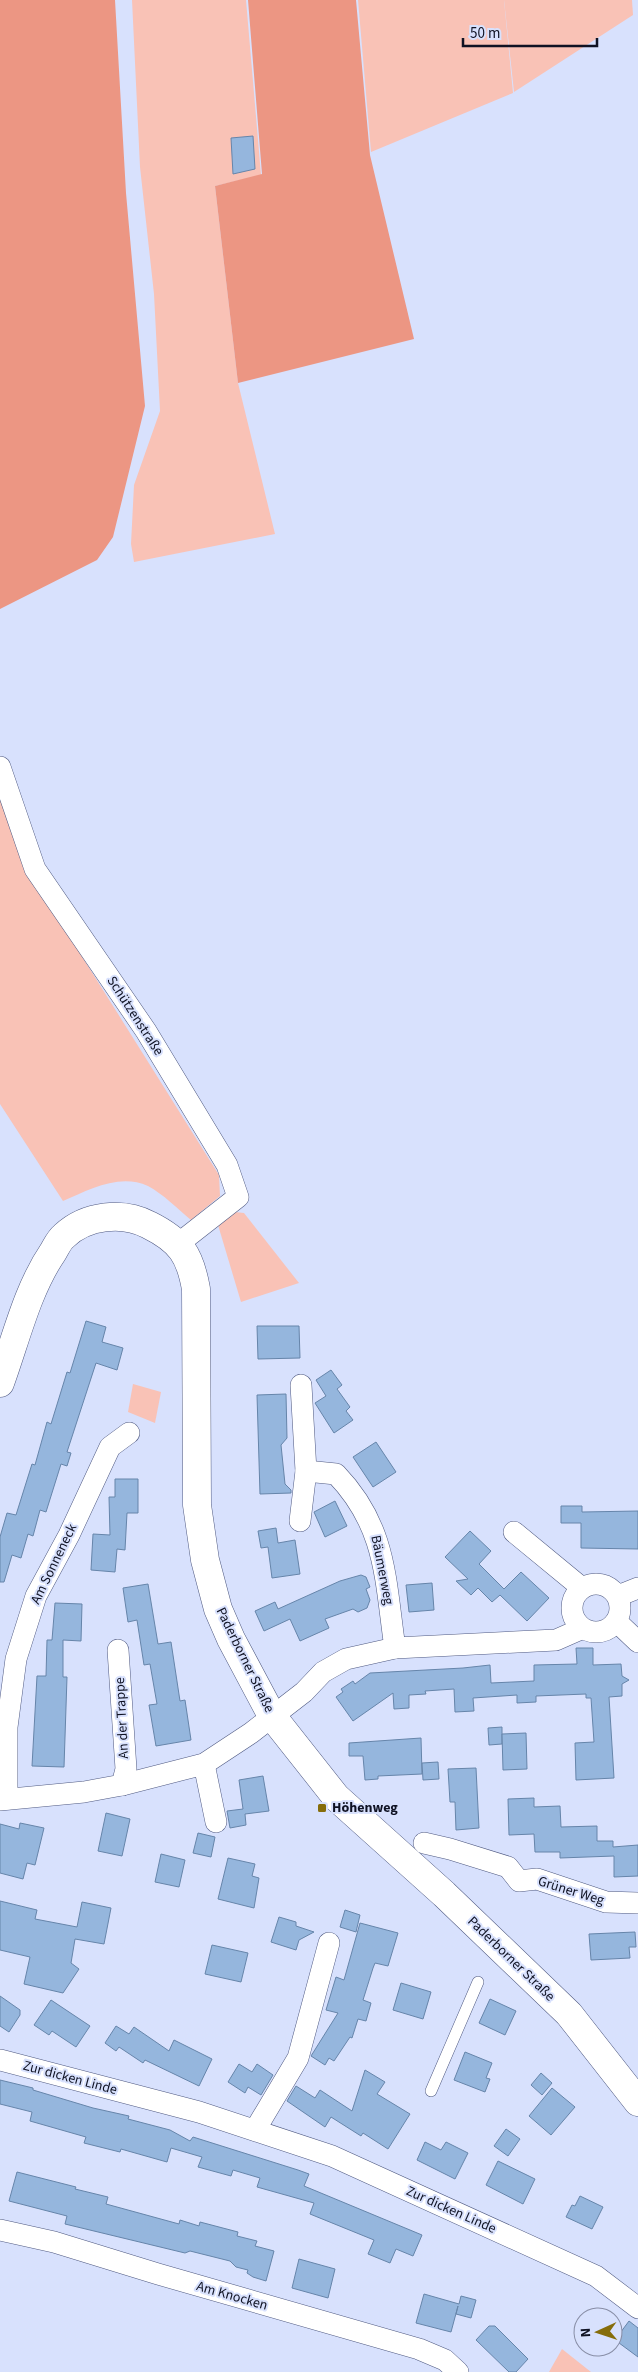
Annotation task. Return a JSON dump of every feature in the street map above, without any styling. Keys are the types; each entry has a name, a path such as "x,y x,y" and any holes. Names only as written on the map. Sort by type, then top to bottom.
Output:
{"main road":[{"name":"Paderborner Straße","path":"0,1383 40,1272 64,1236 84,1224 106,1216 142,1221 159,1230 178,1244 192,1264 196,1289 197,1505 205,1560 218,1609 272,1716 336,1797 444,1894 569,2014 638,2102"}],"street":[{"name":"Schützenstraße","path":"0,767 35,869 146,1031 227,1165 238,1197 178,1244"},
{"path":"300,1521 306,1471 301,1385"},
{"name":"Am Sonneneck","path":"3,1799 8,1726 16,1658 36,1596 69,1535 110,1447 129,1433"},
{"name":"Bäumerweg","path":"306,1471 336,1474 350,1489 374,1530 382,1558 395,1648"},
{"path":"514,1532 582,1588"},
{"path":"593,1584 605,1585 618,1596 621,1605 617,1622 604,1632 596,1633 582,1629 574,1618 572,1604 575,1596 582,1588 593,1584"},
{"path":"618,1596 638,1588"},
{"path":"617,1622 638,1642"},
{"path":"3,1799 84,1792 122,1785 204,1764 251,1733 304,1692 323,1672 346,1659 395,1648 556,1640 582,1629"},
{"name":"An der Trappe","path":"118,1650 126,1769 122,1785"},
{"path":"204,1764 216,1822"},
{"name":"Grüner Weg","path":"424,1843 508,1867 519,1881 537,1878 606,1902 638,1903"},
{"path":"255,2130 298,2058 329,1943"},
{"name":"Zur dicken Linde","path":"0,2060 200,2112 332,2156 596,2276 638,2308"},
{"name":"Am Knocken","path":"0,2230 54,2242 418,2349 445,2360 458,2372"}],"lane":[{"path":"431,2090 478,1982"}],"shaded area":[{"path":"0,0 115,0 126,193 145,406 113,537 97,560 0,609"},
{"path":"132,0 246,0 261,175 215,186 238,383 275,534 134,562 131,544 134,485 160,411 154,294 140,167"},
{"path":"248,0 356,0 370,155 414,339 238,383 215,186 262,174"},
{"path":"358,0 504,0 513,93 371,152"},
{"path":"504,0 632,0 633,15 514,92"},
{"path":"0,791 29,872 219,1175 220,1196 191,1220 159,1193 137,1182 126,1181 104,1184 63,1201 0,1104"},
{"path":"235,1212 244,1213 299,1283 241,1302 218,1225"},
{"path":"133,1384 161,1392 155,1423 128,1412"},
{"path":"562,2349 591,2372 549,2372"}],"building":[{"path":"253,136 255,169 233,174 231,138"},
{"path":"86,1321 106,1327 102,1342 123,1348 117,1370 96,1363 67,1452 71,1453 67,1466 61,1464 46,1512 40,1510 33,1536 28,1534 21,1558 12,1555 4,1582 0,1582 0,1537 7,1513 16,1515 32,1464 35,1465 47,1422 51,1424 67,1372 70,1373"},
{"path":"257,1326 299,1326 300,1358 258,1359"},
{"path":"331,1370 342,1385 337,1389 350,1407 346,1411 353,1420 334,1433 315,1403 326,1396 316,1380"},
{"path":"286,1394 287,1438 281,1445 285,1484 291,1490 291,1493 260,1494 257,1395"},
{"path":"376,1442 396,1472 373,1487 353,1457"},
{"path":"115,1479 138,1479 138,1513 127,1513 125,1550 117,1549 115,1572 91,1570 93,1534 110,1535 109,1497 115,1497"},
{"path":"335,1501 347,1526 325,1537 314,1512"},
{"path":"561,1506 582,1506 582,1512 638,1511 638,1549 581,1548 581,1523 561,1523"},
{"path":"276,1528 278,1543 295,1540 300,1574 272,1578 268,1547 261,1548 258,1531"},
{"path":"470,1531 491,1551 479,1564 504,1589 521,1572 549,1598 527,1621 500,1595 492,1602 478,1588 471,1595 456,1581 468,1579 445,1557"},
{"path":"361,1575 366,1577 370,1587 366,1589 370,1600 367,1608 358,1612 353,1609 325,1619 329,1628 300,1641 290,1619 264,1631 255,1611 275,1602 278,1609 340,1581"},
{"path":"432,1583 434,1610 409,1612 406,1585"},
{"path":"148,1584 158,1644 171,1642 180,1701 185,1700 191,1740 156,1746 149,1705 157,1704 150,1664 144,1665 137,1620 128,1622 123,1588"},
{"path":"55,1603 82,1604 81,1641 63,1640 63,1677 67,1677 64,1767 32,1766 37,1676 46,1676 47,1640 52,1640"},
{"path":"576,1648 593,1648 593,1665 621,1664 622,1676 629,1680 622,1684 622,1696 609,1697 614,1778 576,1780 575,1743 594,1742 591,1698 586,1698 586,1694 536,1696 536,1702 517,1703 517,1695 473,1698 474,1711 455,1712 454,1689 425,1691 426,1694 409,1695 409,1708 394,1709 393,1693 353,1721 336,1697 343,1692 341,1689 353,1681 355,1684 370,1673 490,1665 491,1683 534,1681 534,1665 577,1664"},
{"path":"502,1727 502,1744 489,1745 488,1728"},
{"path":"526,1733 527,1769 503,1770 502,1734"},
{"path":"421,1738 422,1774 378,1776 378,1779 365,1780 363,1756 349,1756 349,1743"},
{"path":"438,1762 439,1779 423,1780 422,1763"},
{"path":"476,1768 479,1828 456,1830 455,1802 450,1802 448,1769"},
{"path":"263,1776 269,1811 245,1814 246,1825 230,1828 227,1811 243,1809 239,1780"},
{"path":"534,1798 534,1807 560,1806 561,1827 597,1826 597,1841 613,1841 613,1847 638,1845 638,1876 614,1877 614,1856 560,1858 560,1852 535,1852 534,1834 509,1835 508,1799"},
{"path":"106,1813 130,1819 122,1856 98,1851"},
{"path":"20,1823 44,1828 35,1865 27,1863 23,1879 0,1873 0,1824 19,1829"},
{"path":"198,1833 215,1837 211,1857 193,1853"},
{"path":"161,1854 185,1860 179,1887 155,1882"},
{"path":"228,1858 255,1864 252,1876 259,1878 254,1908 218,1899"},
{"path":"0,1901 37,1910 35,1919 77,1927 82,1902 111,1908 104,1944 75,1939 71,1963 79,1969 63,1993 24,1984 30,1957 0,1950"},
{"path":"345,1910 360,1915 356,1932 340,1927"},
{"path":"279,1917 296,1922 296,1926 314,1932 299,1940 296,1950 271,1942"},
{"path":"360,1923 398,1933 388,1966 375,1963 373,1968 363,2000 371,2003 366,2021 358,2019 352,2038 350,2037 334,2061 329,2058 325,2065 311,2056 338,2013 326,2010 336,1977 344,1980"},
{"path":"635,1932 636,1947 629,1947 630,1958 591,1960 589,1934"},
{"path":"212,1945 248,1953 241,1982 205,1974"},
{"path":"401,1983 431,1992 423,2019 393,2010"},
{"path":"0,1996 20,2010 20,2015 9,2032 0,2026"},
{"path":"490,1999 516,2011 505,2035 479,2023"},
{"path":"51,2000 90,2026 76,2047 52,2031 49,2035 34,2025"},
{"path":"116,2026 129,2034 134,2027 169,2051 174,2040 212,2059 199,2086 145,2060 143,2063 119,2047 116,2051 105,2043"},
{"path":"465,2052 492,2063 486,2078 490,2079 485,2092 454,2080"},
{"path":"239,2064 252,2072 257,2064 273,2075 261,2095 248,2087 245,2093 228,2082"},
{"path":"365,2070 385,2082 377,2094 410,2114 388,2149 363,2133 361,2136 331,2117 325,2127 287,2101 296,2086 315,2098 320,2090 352,2111"},
{"path":"541,2073 552,2083 542,2095 531,2085"},
{"path":"0,2080 33,2088 33,2090 93,2108 129,2116 128,2119 170,2130 190,2141 193,2137 309,2174 304,2186 422,2235 413,2256 396,2249 390,2263 368,2254 374,2240 310,2214 314,2203 257,2187 260,2178 233,2170 231,2176 198,2167 202,2157 171,2148 167,2162 121,2149 120,2152 84,2143 86,2137 30,2121 32,2112 0,2104"},
{"path":"552,2088 575,2107 551,2135 529,2116"},
{"path":"506,2129 520,2139 508,2156 494,2146"},
{"path":"425,2142 441,2150 446,2142 468,2153 455,2179 417,2160"},
{"path":"498,2161 535,2179 523,2204 486,2185"},
{"path":"17,2172 108,2197 106,2204 179,2224 180,2220 199,2226 200,2222 238,2232 237,2236 257,2241 255,2246 274,2251 266,2281 253,2277 247,2273 248,2270 236,2267 230,2261 190,2251 185,2253 65,2224 67,2216 9,2201"},
{"path":"580,2196 603,2207 592,2229 566,2217 572,2205 575,2206"},
{"path":"299,2259 335,2269 328,2298 292,2288"},
{"path":"424,2294 459,2304 461,2296 476,2300 471,2318 456,2314 458,2306 451,2332 416,2323"},
{"path":"629,2321 638,2328 638,2357 623,2346 623,2329"},
{"path":"489,2326 495,2326 528,2359 516,2372 509,2372 476,2340"}],"place":[{"name":"Höhenweg","path":"322,1808"}]}
